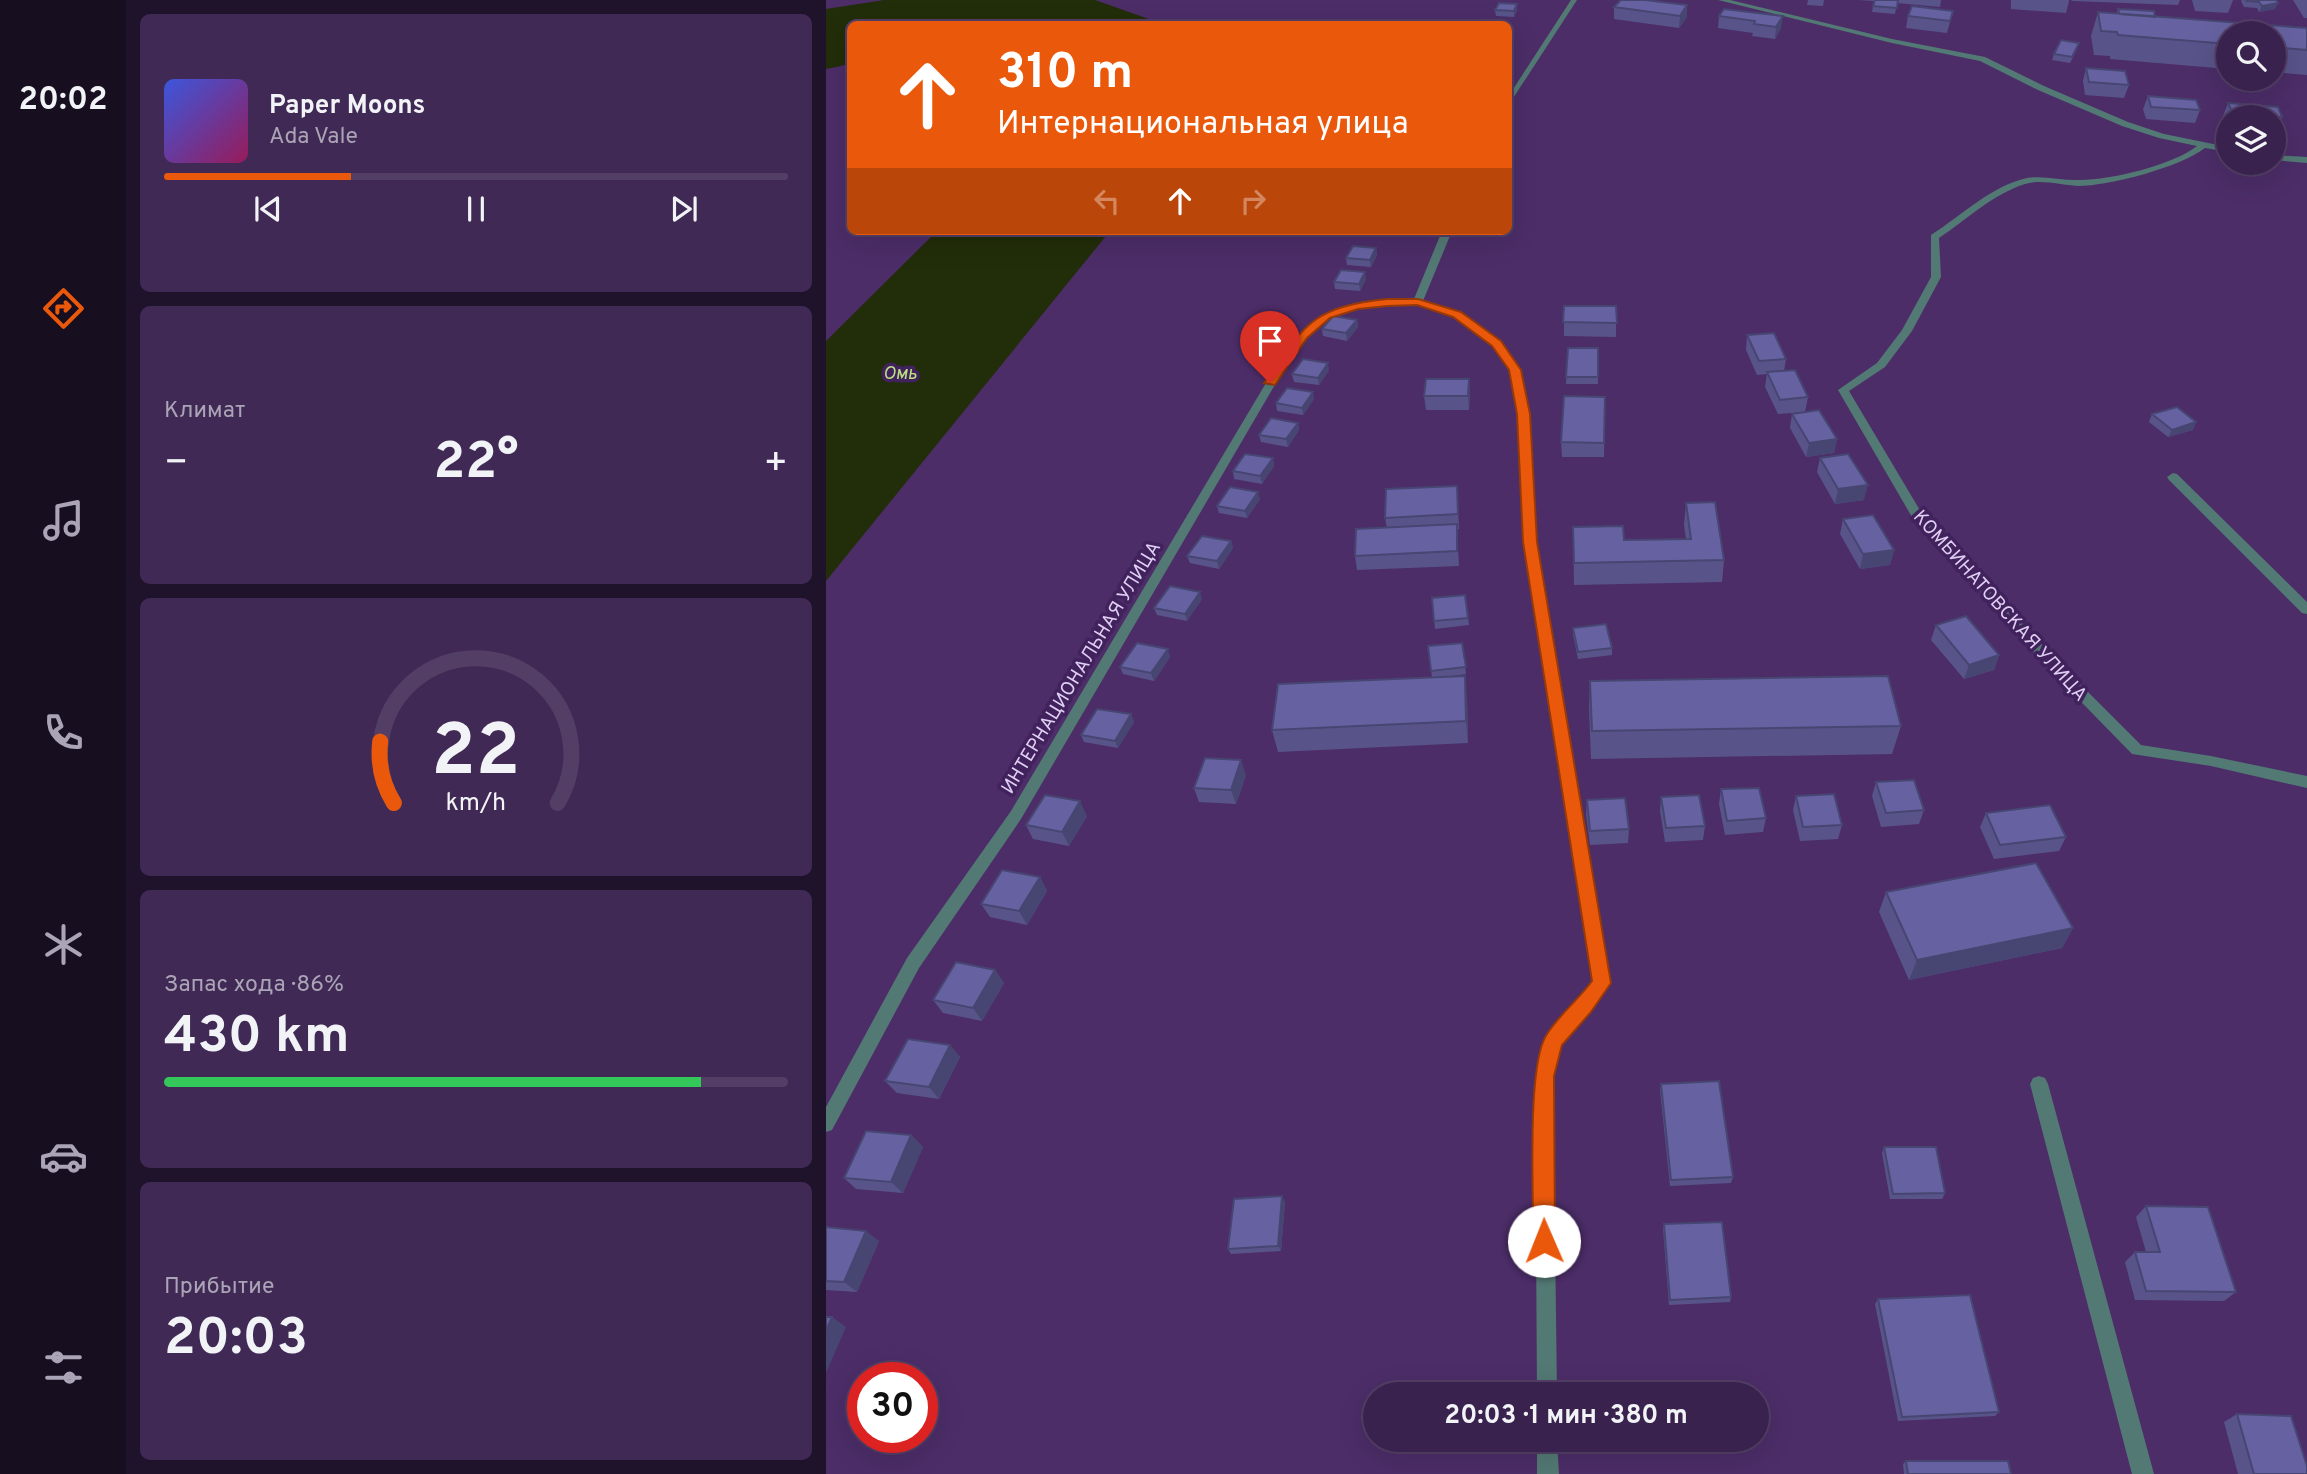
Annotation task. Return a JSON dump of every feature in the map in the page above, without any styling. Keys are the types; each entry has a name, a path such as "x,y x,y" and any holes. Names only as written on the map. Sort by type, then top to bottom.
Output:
{"street":[{"path":"1512,98 1574,0"},
{"path":"1721,0 1819,25 1982,59 2125,124 2216,148"},
{"name":"КОМБИНАТОВСКАЯ УЛИЦА","path":"2202,146 2197,153 2150,169 2085,183 2029,180 1993,196 1963,219 1934,236 1936,277 1907,331 1881,365 1843,390 1916,514 2057,670 2137,750 2211,761 2307,782"},
{"path":"2286,159 2307,160"},
{"path":"1445,235 1418,302 1457,315 1496,343 1515,370 1524,414 1530,542 1601,983 1585,1006 1553,1040 1544,1076 1546,1382"},
{"name":"ИНТЕРНАЦИОНАЛЬНАЯ УЛИЦА","path":"826,1124 913,963 1016,815 1270,383 1303,336 1326,315 1357,305 1418,302"},
{"path":"2173,477 2307,610"},
{"path":"2039,1084 2143,1474"},
{"path":"1547,1452 1548,1474"}],"water":[{"path":"884,0 1095,0 1154,21 847,21 847,65 826,69 826,9"},
{"name":"Омь","path":"933,235 1107,235 826,581 826,341"}],"building":[{"path":"1621,0 1687,5 1680,16 1614,7"},
{"path":"1875,0 1898,0 1897,8 1873,6"},
{"path":"2246,0 2276,0 2278,3 2262,6 2259,2"},
{"path":"1499,3 1517,4 1514,11 1495,10"},
{"path":"1912,6 1953,11 1950,21 1908,16"},
{"path":"1724,9 1783,16 1776,27 1719,16"},
{"path":"2118,9 2154,11 2155,17 2119,14"},
{"path":"2098,12 2216,21 2216,43 2118,35 2117,32 2101,31"},
{"path":"2286,26 2307,28 2307,50 2286,48"},
{"path":"2061,40 2079,43 2072,57 2054,54"},
{"path":"2086,68 2125,71 2129,85 2089,82"},
{"path":"2148,96 2196,100 2200,110 2151,107"},
{"path":"1353,246 1376,248 1370,260 1346,258"},
{"path":"1341,270 1365,272 1359,284 1334,282"},
{"path":"1564,306 1616,306 1617,323 1563,322"},
{"path":"1333,316 1357,320 1346,333 1322,329"},
{"path":"1774,333 1786,359 1759,361 1747,335"},
{"path":"1568,348 1598,348 1598,377 1566,377"},
{"path":"1303,359 1328,363 1318,378 1292,374"},
{"path":"1795,370 1808,397 1780,400 1767,372"},
{"path":"1426,379 1469,379 1468,396 1424,396"},
{"path":"1287,388 1313,392 1302,408 1276,403"},
{"path":"1564,396 1605,397 1604,443 1561,442"},
{"path":"2177,407 2196,422 2172,430 2152,414"},
{"path":"1819,410 1837,439 1809,443 1792,414"},
{"path":"1271,418 1298,423 1286,439 1259,435"},
{"path":"1245,454 1273,458 1260,476 1233,471"},
{"path":"1848,454 1868,485 1838,489 1820,458"},
{"path":"1457,486 1458,514 1385,518 1386,489"},
{"path":"1230,487 1258,492 1245,511 1217,506"},
{"path":"1715,502 1724,560 1574,563 1573,527 1623,526 1624,540 1691,539 1686,503"},
{"path":"1873,515 1894,550 1863,554 1843,519"},
{"path":"1457,524 1457,551 1355,556 1356,529"},
{"path":"1202,536 1231,541 1217,561 1187,556"},
{"path":"1170,586 1200,592 1185,614 1154,608"},
{"path":"1465,595 1468,618 1434,621 1432,598"},
{"path":"1966,616 1999,655 1969,665 1936,625"},
{"path":"1606,624 1612,648 1578,652 1573,628"},
{"path":"1137,643 1168,649 1151,673 1120,667"},
{"path":"1462,643 1466,667 1431,671 1428,646"},
{"path":"1465,676 1466,721 1272,730 1278,684"},
{"path":"1888,676 1901,726 1592,731 1590,681"},
{"path":"1097,709 1131,714 1115,741 1081,735"},
{"path":"1205,758 1241,760 1231,790 1194,788"},
{"path":"1914,780 1924,810 1886,813 1876,782"},
{"path":"1759,788 1766,818 1727,821 1721,789"},
{"path":"1834,794 1842,825 1803,827 1796,796"},
{"path":"1045,795 1080,801 1062,832 1026,825"},
{"path":"1699,795 1705,826 1666,828 1661,797"},
{"path":"1625,798 1629,829 1590,831 1587,800"},
{"path":"2050,805 2066,837 2000,845 1986,813"},
{"path":"2036,863 2073,928 1917,960 1886,892"},
{"path":"1002,870 1040,877 1019,911 981,904"},
{"path":"956,962 995,970 973,1008 933,1000"},
{"path":"908,1039 950,1045 929,1087 885,1081"},
{"path":"1719,1081 1733,1177 1671,1180 1661,1084"},
{"path":"866,1131 911,1135 891,1182 844,1178"},
{"path":"1884,1147 1936,1147 1945,1193 1893,1194"},
{"path":"1282,1196 1278,1246 1228,1249 1234,1199"},
{"path":"2146,1206 2208,1207 2236,1292 2146,1291 2135,1252 2160,1252"},
{"path":"1722,1222 1731,1297 1670,1300 1664,1224"},
{"path":"826,1227 866,1231 844,1282 826,1281"},
{"path":"1970,1295 1999,1412 1902,1417 1878,1299"},
{"path":"826,1317 832,1317 826,1331"},
{"path":"2237,1414 2291,1416 2307,1466 2307,1474 2254,1474"},
{"path":"1906,1461 2008,1461 2011,1474 1908,1474"}],"route":[{"path":"1270,383 1303,336 1326,315 1357,305 1387,302 1418,302 1457,315 1496,343 1515,370 1524,414 1530,542 1601,983 1585,1006 1553,1040 1544,1076 1544,1241"}]}
